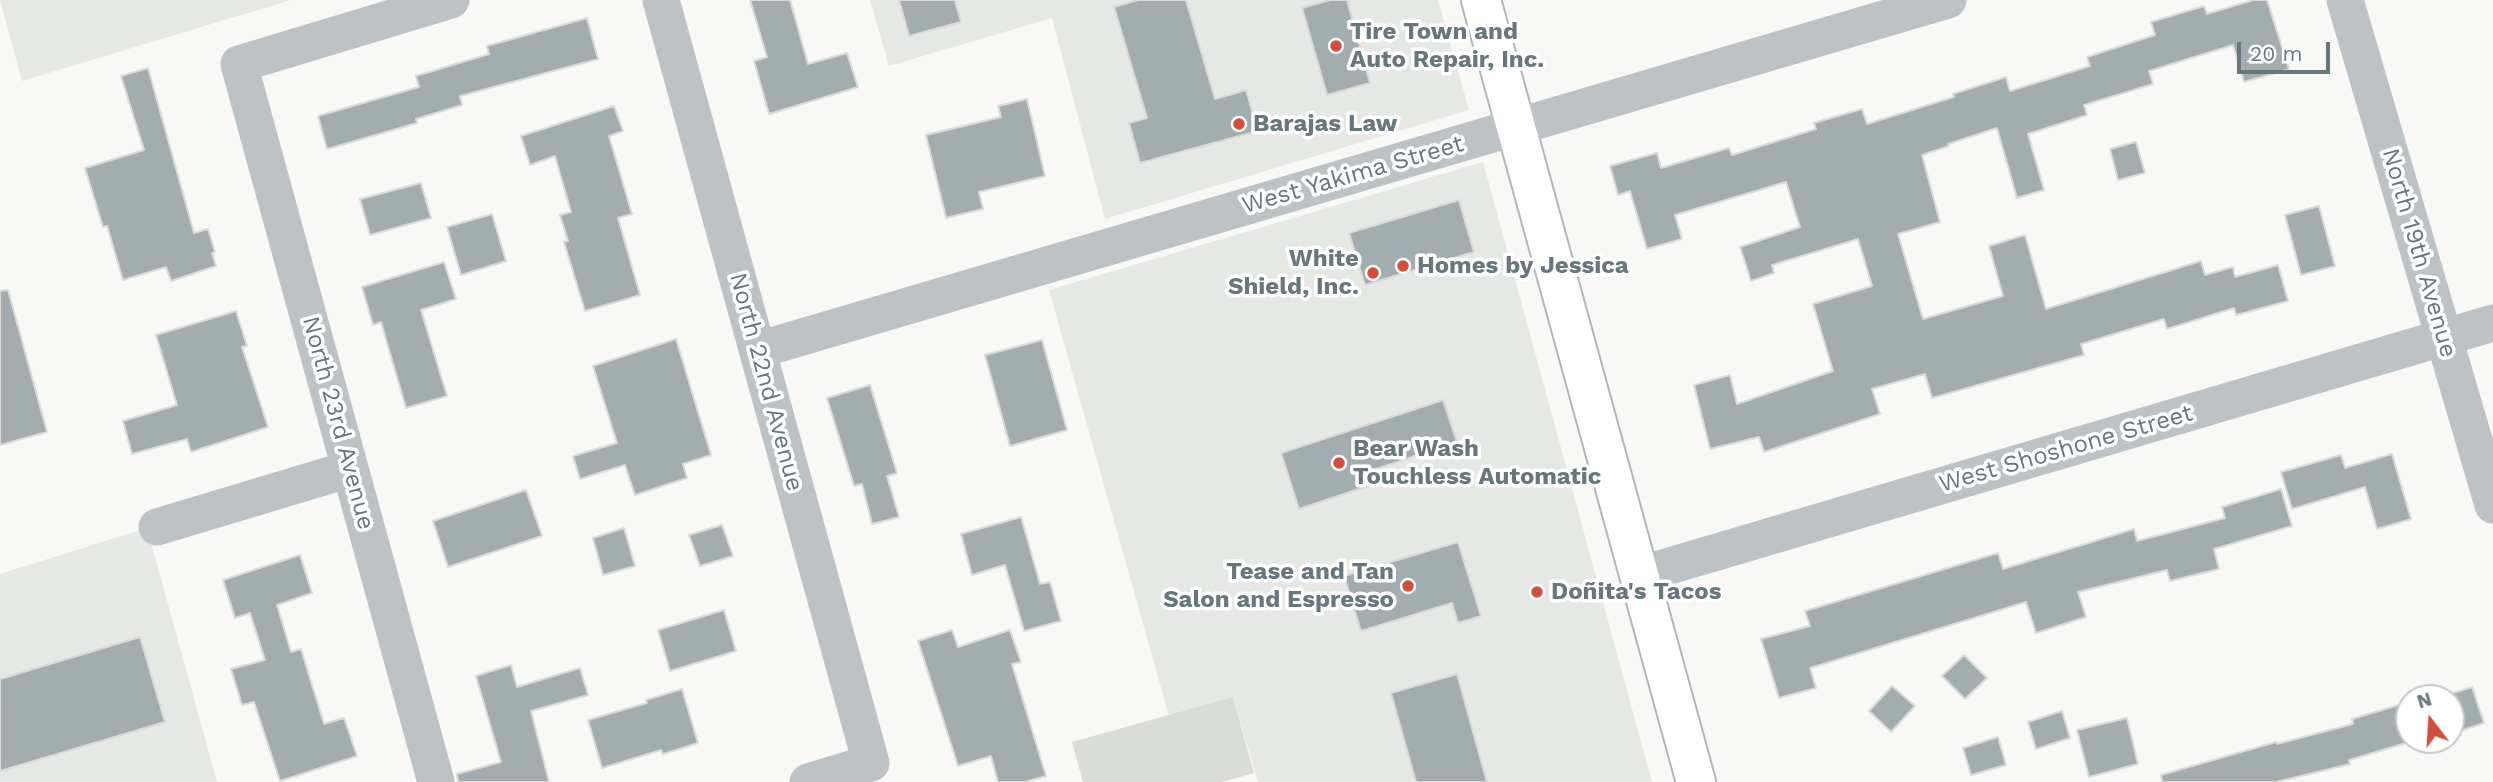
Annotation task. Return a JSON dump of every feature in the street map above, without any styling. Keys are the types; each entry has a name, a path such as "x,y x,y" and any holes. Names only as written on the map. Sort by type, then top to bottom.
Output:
{"main road":[{"path":"1481,0 1696,782"}],"street":[{"name":"North 23rd Avenue","path":"436,782 239,64 451,0"},
{"name":"North 22nd Avenue","path":"661,0 871,764 808,782"},
{"name":"West Yakima Street","path":"758,350 1948,0"},
{"name":"North 19th Avenue","path":"2345,0 2493,505"},
{"name":"West Shoshone Street","path":"1639,575 2493,323"},
{"path":"157,527 350,469"}],"shaded area":[{"path":"0,0 291,0 22,81"},
{"path":"870,0 1438,0 1469,110 1105,219 1052,18 889,66"},
{"path":"1483,162 1652,782 1258,782 1233,697 1169,716 1049,290"},
{"path":"147,528 217,782 0,782 0,574"},
{"path":"1233,697 1254,773 1222,782 1083,782 1072,742"}],"building":[{"path":"750,0 790,0 808,64 847,53 858,87 769,114 754,61 767,57"},
{"path":"899,0 955,0 961,22 909,36"},
{"path":"1138,0 1186,0 1215,99 1246,90 1258,131 1140,163 1129,123 1147,118 1114,7"},
{"name":"Tire Town and Auto Repair, Inc.","path":"1330,0 1347,0 1370,83 1327,95 1302,8"},
{"path":"2253,0 2267,0 2289,69 2244,82 2233,45 2149,71 2153,84 2084,105 2087,115 2028,134 2044,190 2017,198 1997,128 1948,144 1949,146 1922,155 1940,222 1898,234 1923,319 2003,296 1989,246 2025,235 2046,309 2201,261 2205,275 2233,267 2235,277 2278,265 2288,301 2236,315 2234,308 2167,329 2164,319 2081,344 2084,355 1932,398 1925,374 1872,389 1880,414 1764,452 1759,437 1710,449 1694,385 1730,375 1737,404 1833,371 1813,304 1872,286 1858,239 1772,265 1774,273 1751,281 1740,247 1800,227 1786,182 1675,215 1682,239 1647,249 1630,191 1618,195 1610,166 1657,153 1661,168 1729,148 1732,155 1816,129 1814,123 1862,109 1867,124 1954,97 1953,94 2006,77 2010,91 2090,66 2087,57 2155,35 2151,22 2204,6 2207,14"},
{"path":"587,18 598,59 460,96 462,105 416,119 417,123 327,149 318,116 419,87 416,76 489,54 487,46"},
{"path":"148,68 194,233 208,229 215,252 212,253 216,266 171,281 166,267 123,280 107,226 103,227 85,168 144,150 121,76"},
{"path":"1027,99 1045,176 979,192 983,209 946,218 926,135 1001,117 998,106"},
{"path":"614,106 623,131 609,136 632,214 618,218 640,295 585,311 564,242 568,241 560,215 571,212 555,156 530,165 521,136"},
{"path":"2136,142 2145,173 2118,180 2110,149"},
{"path":"421,183 431,218 370,235 360,199"},
{"path":"1459,200 1474,252 1365,285 1349,233"},
{"path":"2319,206 2335,266 2301,275 2285,215"},
{"path":"492,214 506,261 461,275 447,227"},
{"path":"444,262 456,299 421,310 447,396 406,408 381,322 373,325 362,287"},
{"path":"8,290 47,432 0,445 0,291"},
{"path":"236,311 247,346 242,347 268,427 191,452 187,439 132,454 123,421 177,405 156,335"},
{"path":"676,339 711,455 683,464 687,478 635,495 625,465 580,479 573,456 617,443 593,366"},
{"path":"1042,340 1067,430 1010,446 985,355"},
{"path":"870,385 897,473 887,476 899,517 872,524 862,484 854,486 827,398"},
{"name":"Bear Wash Touchless Automatic","path":"1443,400 1457,442 1364,473 1368,486 1299,509 1281,453"},
{"path":"2392,454 2411,519 2377,529 2365,487 2292,509 2281,472 2341,455 2345,468"},
{"path":"2281,489 2292,526 2214,549 2219,569 2170,581 2167,570 2078,592 2086,617 2036,633 2026,602 1810,668 1816,688 1779,698 1761,639 1810,626 1805,611 1998,553 2003,569 2134,529 2137,541 2225,518 2222,507"},
{"path":"526,490 542,536 448,567 433,521"},
{"path":"1021,517 1040,584 1050,582 1061,621 1024,631 1005,565 972,575 961,534"},
{"path":"722,525 733,556 700,566 689,535"},
{"path":"624,528 635,566 603,575 593,538"},
{"path":"1458,542 1481,616 1458,623 1452,603 1361,631 1344,576"},
{"path":"300,555 312,593 277,605 291,652 301,649 324,724 344,718 357,756 280,781 254,702 242,705 231,669 265,660 250,613 235,618 223,580"},
{"path":"724,610 736,651 670,671 658,630"},
{"path":"952,630 958,647 1010,630 1021,662 1012,664 1046,776 1024,782 998,782 991,756 958,766 918,641"},
{"path":"140,637 165,722 0,771 0,679"},
{"path":"1964,655 1987,678 1965,699 1942,676"},
{"path":"511,665 517,687 580,668 588,695 531,711 549,782 458,782 457,774 501,762 476,676"},
{"path":"1457,674 1487,782 1416,782 1391,693"},
{"path":"1892,686 1915,706 1891,732 1869,711"},
{"path":"2472,687 2484,723 2465,729 2465,689"},
{"path":"682,689 698,743 663,754 661,750 602,768 588,720 647,703 646,700"},
{"path":"2395,706 2395,746 2349,760 2350,764 2276,782 2162,782 2161,775 2276,742 2277,744 2353,724 2352,719"},
{"path":"2062,711 2070,738 2036,749 2028,722"},
{"path":"2127,718 2138,764 2089,777 2077,730"},
{"path":"1998,737 2006,765 1971,775 1963,748"}],"place":[{"name":"Tire Town and Auto Repair, Inc.","path":"1336,46"},
{"name":"Barajas Law","path":"1239,124"},
{"name":"Homes by Jessica","path":"1403,266"},
{"name":"White Shield, Inc.","path":"1373,273"},
{"name":"Bear Wash Touchless Automatic","path":"1339,463"},
{"name":"Tease and Tan Salon and Espresso","path":"1408,586"},
{"name":"Doñita's Tacos","path":"1537,592"}]}
